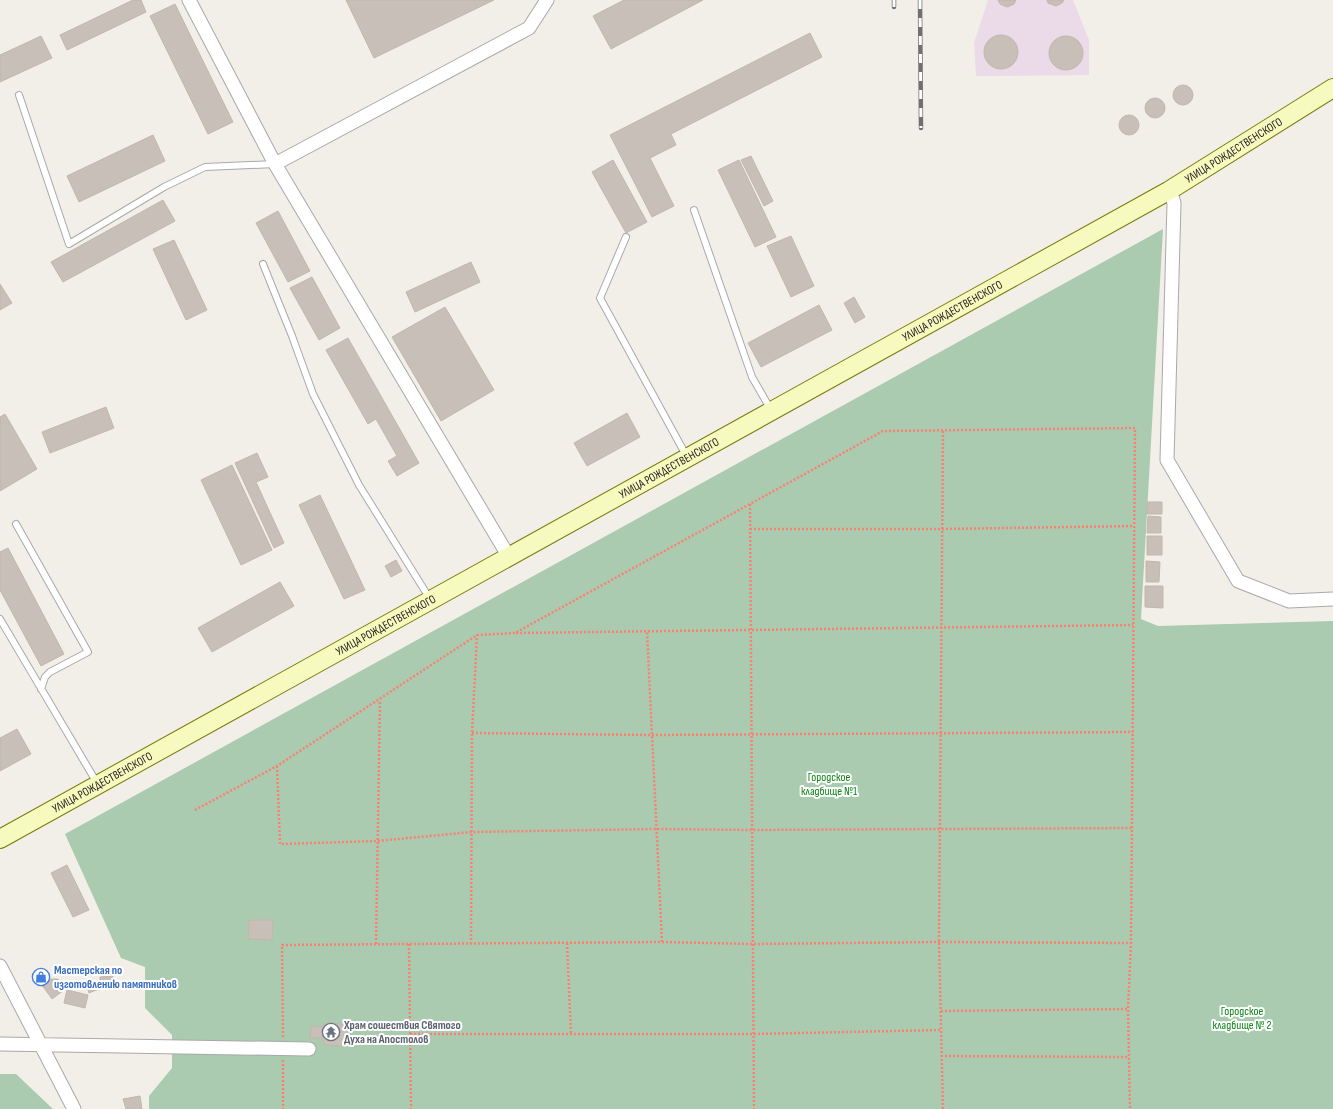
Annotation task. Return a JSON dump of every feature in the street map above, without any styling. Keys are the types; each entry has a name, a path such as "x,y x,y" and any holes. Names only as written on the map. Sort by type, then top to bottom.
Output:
{"main road":[{"name":"УЛИЦА РОЖДЕСТВЕНСКОГО","path":"0,839 1170,190 1333,88"}],"street":[{"path":"189,0 275,164 509,557"},
{"path":"275,164 529,28 547,0"},
{"path":"1170,190 1174,203 1167,460 1238,581 1289,601 1333,600"},
{"path":"0,966 74,1109"},
{"path":"0,1044 309,1049"}],"lane":[{"path":"19,95 69,244 164,187 206,167 275,164"},
{"path":"694,210 752,377 771,411"},
{"path":"626,237 600,298 687,458"},
{"path":"263,264 292,336 312,394 359,485 431,600"},
{"path":"16,524 88,652 50,672 45,677 41,689"},
{"path":"0,618 98,785"}],"path":[{"path":"515,633 883,431 1135,428 1131,943 1128,1009 1130,1109"},
{"path":"943,431 939,942 943,1109"},
{"path":"750,504 754,1109"},
{"path":"750,529 942,529 1134,526"},
{"path":"195,810 277,766 478,635 751,629 1133,625"},
{"path":"647,631 662,942"},
{"path":"471,944 472,732 478,635"},
{"path":"376,944 380,699"},
{"path":"472,732 652,735 751,733 1132,732"},
{"path":"277,766 280,844 377,841 472,832 657,829 1132,828"},
{"path":"283,1109 282,945 662,942 753,944 939,942 1131,943"},
{"path":"567,943 571,1034"},
{"path":"409,944 411,1109"},
{"path":"940,1011 1128,1009"},
{"path":"410,1034 753,1034 941,1030"},
{"path":"941,1056 1129,1057"}],"shaded area":[{"path":"988,0 1073,0 1089,40 1089,75 976,76 974,43"}],"green space":[{"name":"Городское кладбище №1","path":"1163,229 1141,619 1158,626 1333,621 1333,1109 149,1109 149,1096 172,1068 172,1035 145,1008 145,967 121,958 65,834"},
{"path":"0,1074 16,1074 53,1109 0,1109"}],"building":[{"path":"133,0 141,0 146,12 67,50 60,35"},
{"path":"346,0 494,0 374,58"},
{"path":"624,0 703,0 611,49 593,16"},
{"path":"998,0 1016,0 1014,4 1007,7 1000,4"},
{"path":"1047,0 1064,0 1056,6 1048,3"},
{"path":"175,4 233,122 208,134 150,16"},
{"path":"810,33 822,57 671,134 676,145 650,158 674,206 652,217 610,135"},
{"path":"1004,35 1013,40 1017,45 1017,59 1013,64 1008,68 998,69 994,68 985,59 984,49 985,45 994,36"},
{"path":"41,36 52,58 0,82 0,55"},
{"path":"1069,36 1078,41 1082,46 1082,60 1078,65 1073,69 1063,70 1059,69 1050,60 1049,50 1050,46 1059,37"},
{"path":"1183,85 1190,88 1193,95 1190,102 1183,105 1176,102 1173,95 1176,88"},
{"path":"1155,98 1162,101 1165,108 1162,115 1155,118 1148,115 1145,108 1148,101"},
{"path":"1129,115 1136,118 1139,125 1136,132 1129,135 1122,132 1119,125 1122,118"},
{"path":"153,135 165,161 79,202 67,176"},
{"path":"751,156 773,201 764,206 741,160"},
{"path":"613,160 647,222 626,233 592,172"},
{"path":"739,160 776,237 755,247 718,170"},
{"path":"163,200 175,221 63,282 51,262"},
{"path":"278,211 310,271 288,282 256,223"},
{"path":"791,236 814,286 791,297 767,246"},
{"path":"174,240 207,310 186,320 153,249"},
{"path":"471,262 480,282 415,312 406,292"},
{"path":"312,277 340,328 319,340 290,288"},
{"path":"0,284 12,303 0,310"},
{"path":"854,297 865,317 855,323 844,303"},
{"path":"819,305 832,330 761,367 748,343"},
{"path":"445,307 494,390 441,421 392,337"},
{"path":"348,338 419,463 397,476 388,461 397,456 376,419 368,424 326,350"},
{"path":"106,407 114,428 50,453 42,432"},
{"path":"627,413 640,437 587,466 574,443"},
{"path":"5,414 37,469 0,491 0,417"},
{"path":"257,453 268,477 256,482 284,543 274,548 235,463"},
{"path":"232,465 272,550 241,565 201,480"},
{"path":"320,495 365,590 344,599 299,505"},
{"path":"1147,502 1162,502 1162,514 1147,514"},
{"path":"1148,516 1161,517 1161,533 1147,533"},
{"path":"1147,536 1162,536 1162,555 1147,555"},
{"path":"8,548 64,654 41,666 0,590 0,552"},
{"path":"396,560 402,571 391,577 385,566"},
{"path":"1146,561 1160,562 1159,582 1146,582"},
{"path":"280,582 294,606 212,652 198,628"},
{"path":"1145,586 1163,586 1163,608 1145,607"},
{"path":"17,729 31,754 0,771 0,738"},
{"path":"67,865 89,910 73,917 51,873"},
{"path":"249,920 273,920 272,940 248,939"},
{"path":"42,969 45,979 58,979 64,990 52,999 34,974"},
{"path":"113,976 114,989 101,988 89,993 87,987 100,982 100,977"},
{"path":"67,990 88,995 85,1008 64,1003"},
{"path":"324,1024 340,1024 349,1032 348,1040 343,1042 343,1046 325,1045 322,1038 310,1038 311,1026 322,1027"},
{"path":"140,1096 142,1109 126,1109 123,1099"}],"railway":[{"path":"894,0 894,7"},
{"path":"920,0 921,128"}],"place":[{"name":"Мастерская по изготовлению памятников","path":"41,977"},
{"name":"Храм сошествия Святого Духа на Апостолов","path":"331,1032"}],"park label":[{"name":"Городское кладбище № 2","path":"1242,1018"}]}
